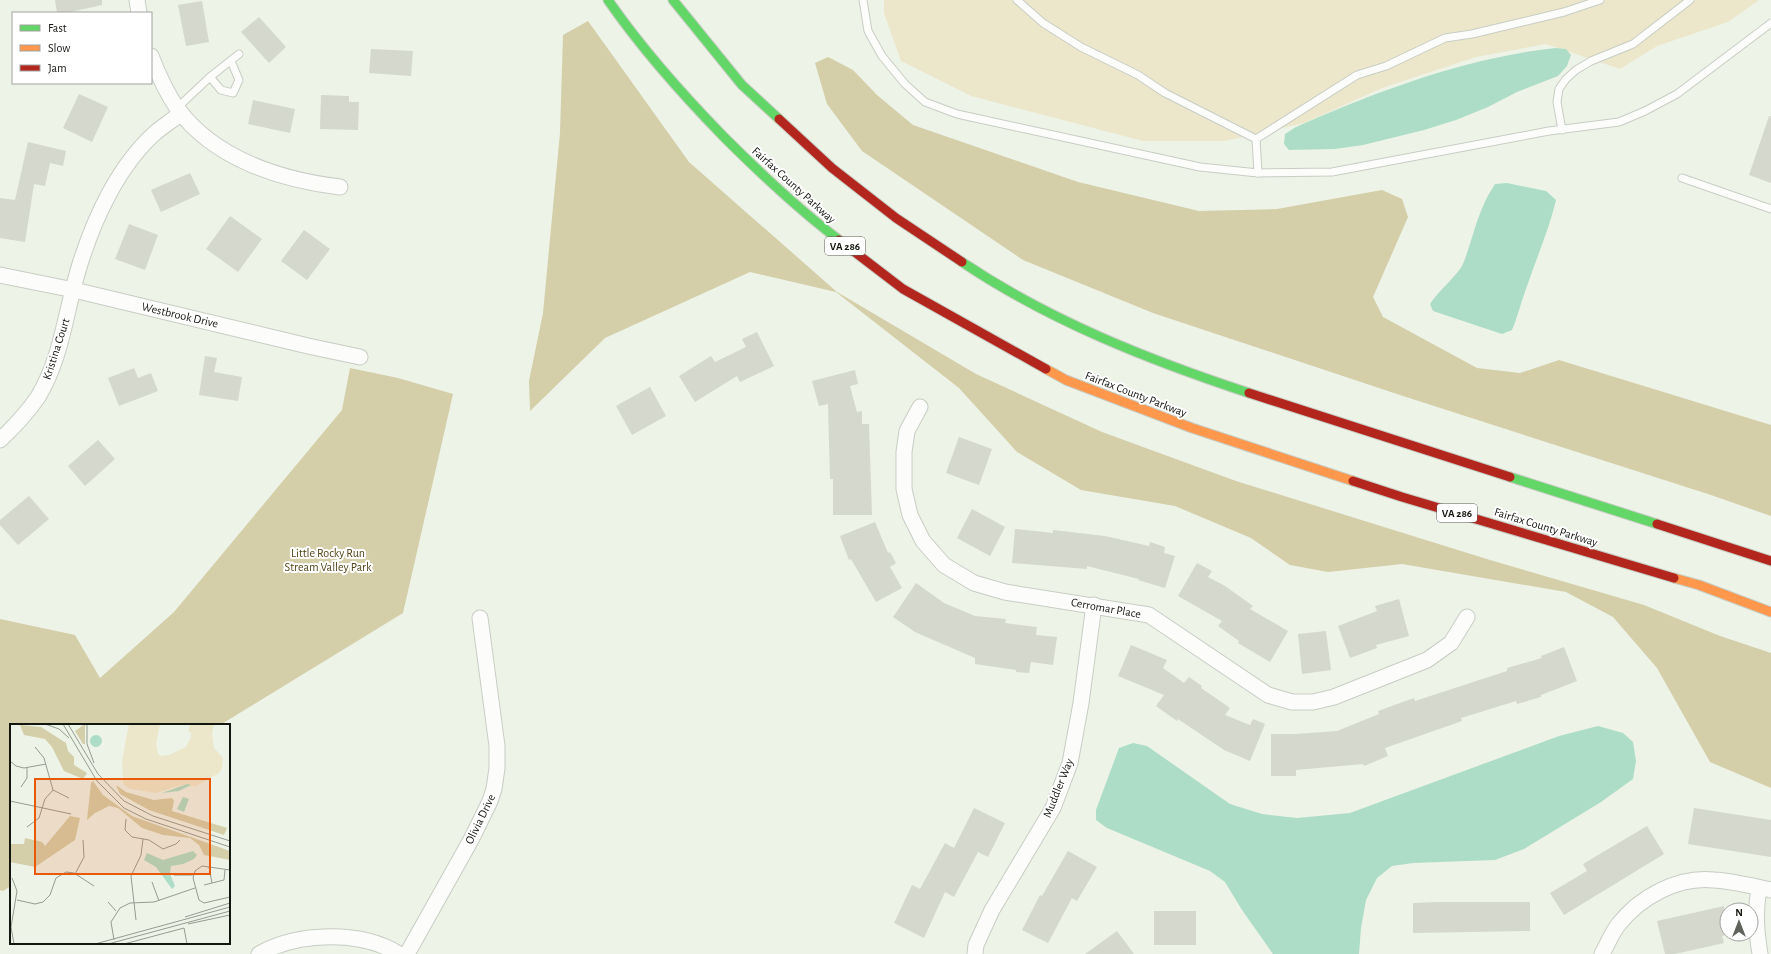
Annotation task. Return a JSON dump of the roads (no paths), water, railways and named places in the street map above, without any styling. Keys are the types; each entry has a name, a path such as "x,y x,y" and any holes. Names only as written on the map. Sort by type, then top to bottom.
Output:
{"highway":[{"name":"Fairfax County Parkway","path":"608,0 683,95 759,172 815,222 903,289 1022,357 1066,380 1192,428 1402,497 1699,585 1771,612"},
{"path":"673,0 742,85 832,168 896,218 993,283 1085,331 1186,372 1771,561"}],"street":[{"path":"137,0 140,12"},
{"path":"152,58 168,94 179,111 200,132 227,152 253,164 291,178 340,187"},
{"name":"Kristina Court","path":"0,440 20,422 38,397 50,373 74,290 80,263 92,230 105,202 127,165 154,134 179,111"},
{"name":"Westbrook Drive","path":"0,275 74,290 360,357"},
{"name":"Cerromar Place","path":"920,407 907,431 904,452 904,489 910,515 923,540 944,565 974,583 1005,592 1094,605 1149,615 1268,695 1292,702 1313,702 1334,696 1427,660 1451,643 1467,617"},
{"name":"Muddler Way","path":"975,954 976,945 992,910 1053,808 1070,763 1081,703 1094,605"},
{"name":"Olivia Drive","path":"406,954 472,838 490,801 494,789 497,768 497,746 480,618"},
{"path":"1602,954 1618,925 1640,902 1666,888 1689,881 1713,879 1765,889 1755,910 1756,931 1760,954"},
{"path":"259,954 290,942 329,937 363,941 383,946 399,954"}],"lane":[{"path":"863,0 868,31 882,56 905,84 925,102 957,114 1200,167 1258,173 1332,172 1562,130 1619,122 1645,111 1678,94 1771,23"},
{"path":"1017,0 1042,23 1081,48 1138,75 1166,93 1256,139"},
{"path":"1256,139 1357,75 1386,66 1445,38 1472,34 1564,12 1600,0"},
{"path":"1562,130 1557,102 1559,89 1566,80 1576,70 1591,61 1633,44 1690,0"},
{"path":"179,111 210,77 239,54"},
{"path":"210,77 221,90 233,93 239,80 231,61"},
{"path":"1256,139 1258,173"},
{"path":"1682,178 1771,209"}],"park label":[{"name":"Little Rocky Run Stream Valley Park","path":"328,560"}]}
